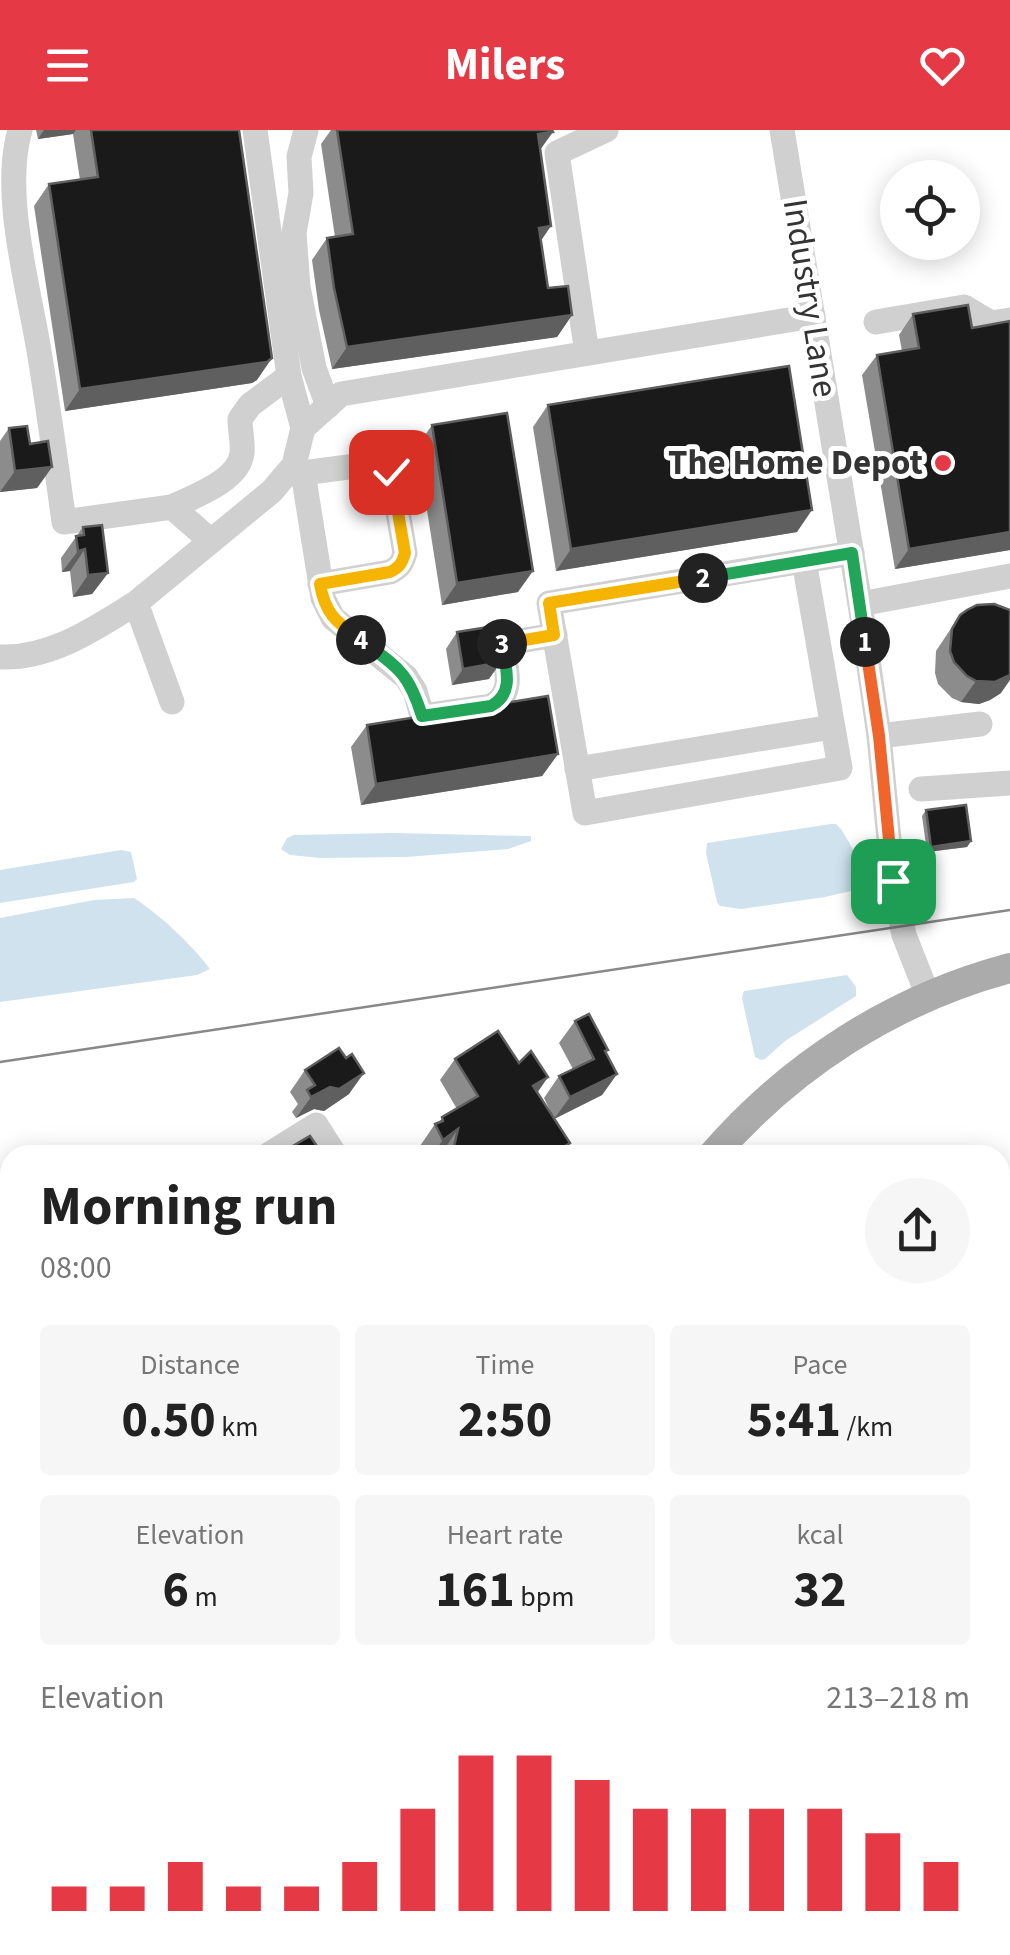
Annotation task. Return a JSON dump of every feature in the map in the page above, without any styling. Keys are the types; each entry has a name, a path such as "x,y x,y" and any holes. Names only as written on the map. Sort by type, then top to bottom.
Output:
{"main road":[{"path":"722,1145 757,1108 825,1054 928,996 1010,968"}],"street":[{"path":"20,130 12,171 16,212 64,522 172,508 230,476 239,465 242,452 240,419 250,406 290,376"},
{"path":"254,130 290,376 303,428 298,469 323,598 332,618 406,676 422,716 502,701 508,681 502,644 554,635"},
{"path":"306,130 300,157 302,193 294,234 296,269 314,368 328,406"},
{"path":"587,354 558,152 606,130"},
{"name":"Industry Lane","path":"782,130 860,604 897,906 909,952 928,996"},
{"path":"0,178 16,212"},
{"path":"876,322 964,307 990,323 1010,320"},
{"path":"303,428 341,394 813,316"},
{"path":"0,657 41,653 67,644 136,604 298,469 378,463 386,467 391,472 405,553 402,562 390,572 320,584"},
{"path":"172,508 211,541"},
{"path":"804,561 840,768 585,813 549,603 852,553"},
{"path":"860,604 1010,576"},
{"path":"136,604 172,702"},
{"path":"879,736 980,724"},
{"path":"577,769 832,727"},
{"path":"921,789 1010,782"},
{"path":"284,1145 316,1125 329,1145"}],"water":[{"path":"836,824 857,858 860,889 741,909 717,902 707,843"},
{"path":"294,835 531,836 531,841 508,849 406,857 321,858 290,855 281,849 287,838"},
{"path":"121,850 131,852 137,879 134,882 0,903 0,870"},
{"path":"134,898 175,930 210,969 197,975 0,1002 0,918 94,900"},
{"path":"847,975 856,987 856,996 785,1041 765,1059 755,1057 742,998 744,991"}],"building":[{"path":"91,130 239,130 272,358 267,362 80,389 49,184 98,177"},
{"path":"337,130 552,130 538,134 551,226 539,228 548,288 568,286 572,315 347,347 327,238 353,234"},
{"name":"The Home Depot","path":"968,305 972,328 1010,321 1010,532 909,549 877,355 919,348 913,314"},
{"path":"789,366 812,510 571,549 548,405"},
{"path":"507,413 533,571 457,583 432,425"},
{"path":"27,426 30,444 48,441 52,467 15,471 9,428"},
{"path":"102,525 108,573 88,575 85,549 78,551 76,536 84,535 83,527"},
{"path":"994,604 1010,610 1010,675 995,682 976,681 954,662 950,651 952,629 967,610"},
{"path":"495,626 501,662 463,669 457,632"},
{"path":"548,696 558,754 376,784 367,725"},
{"path":"966,805 971,841 931,847 926,810"},
{"path":"589,1014 617,1074 570,1097 559,1076 594,1059 575,1021"},
{"path":"498,1031 519,1063 531,1051 548,1077 533,1086 570,1143 454,1145 458,1129 443,1140 435,1124 478,1096 455,1059"},
{"path":"339,1048 346,1058 352,1054 364,1073 339,1089 330,1087 311,1097 307,1090 315,1085 305,1070"},
{"path":"310,1136 316,1145 294,1145"}],"tram line":[{"path":"0,1062 1010,910"}],"place":[{"name":"The Home Depot","path":"943,463"}],"route":[{"path":"391,472 405,553 402,562 390,572 320,584 332,618 406,676 422,716 502,701 508,681 502,644 554,635 549,603 852,553 879,736 893,881"}]}
